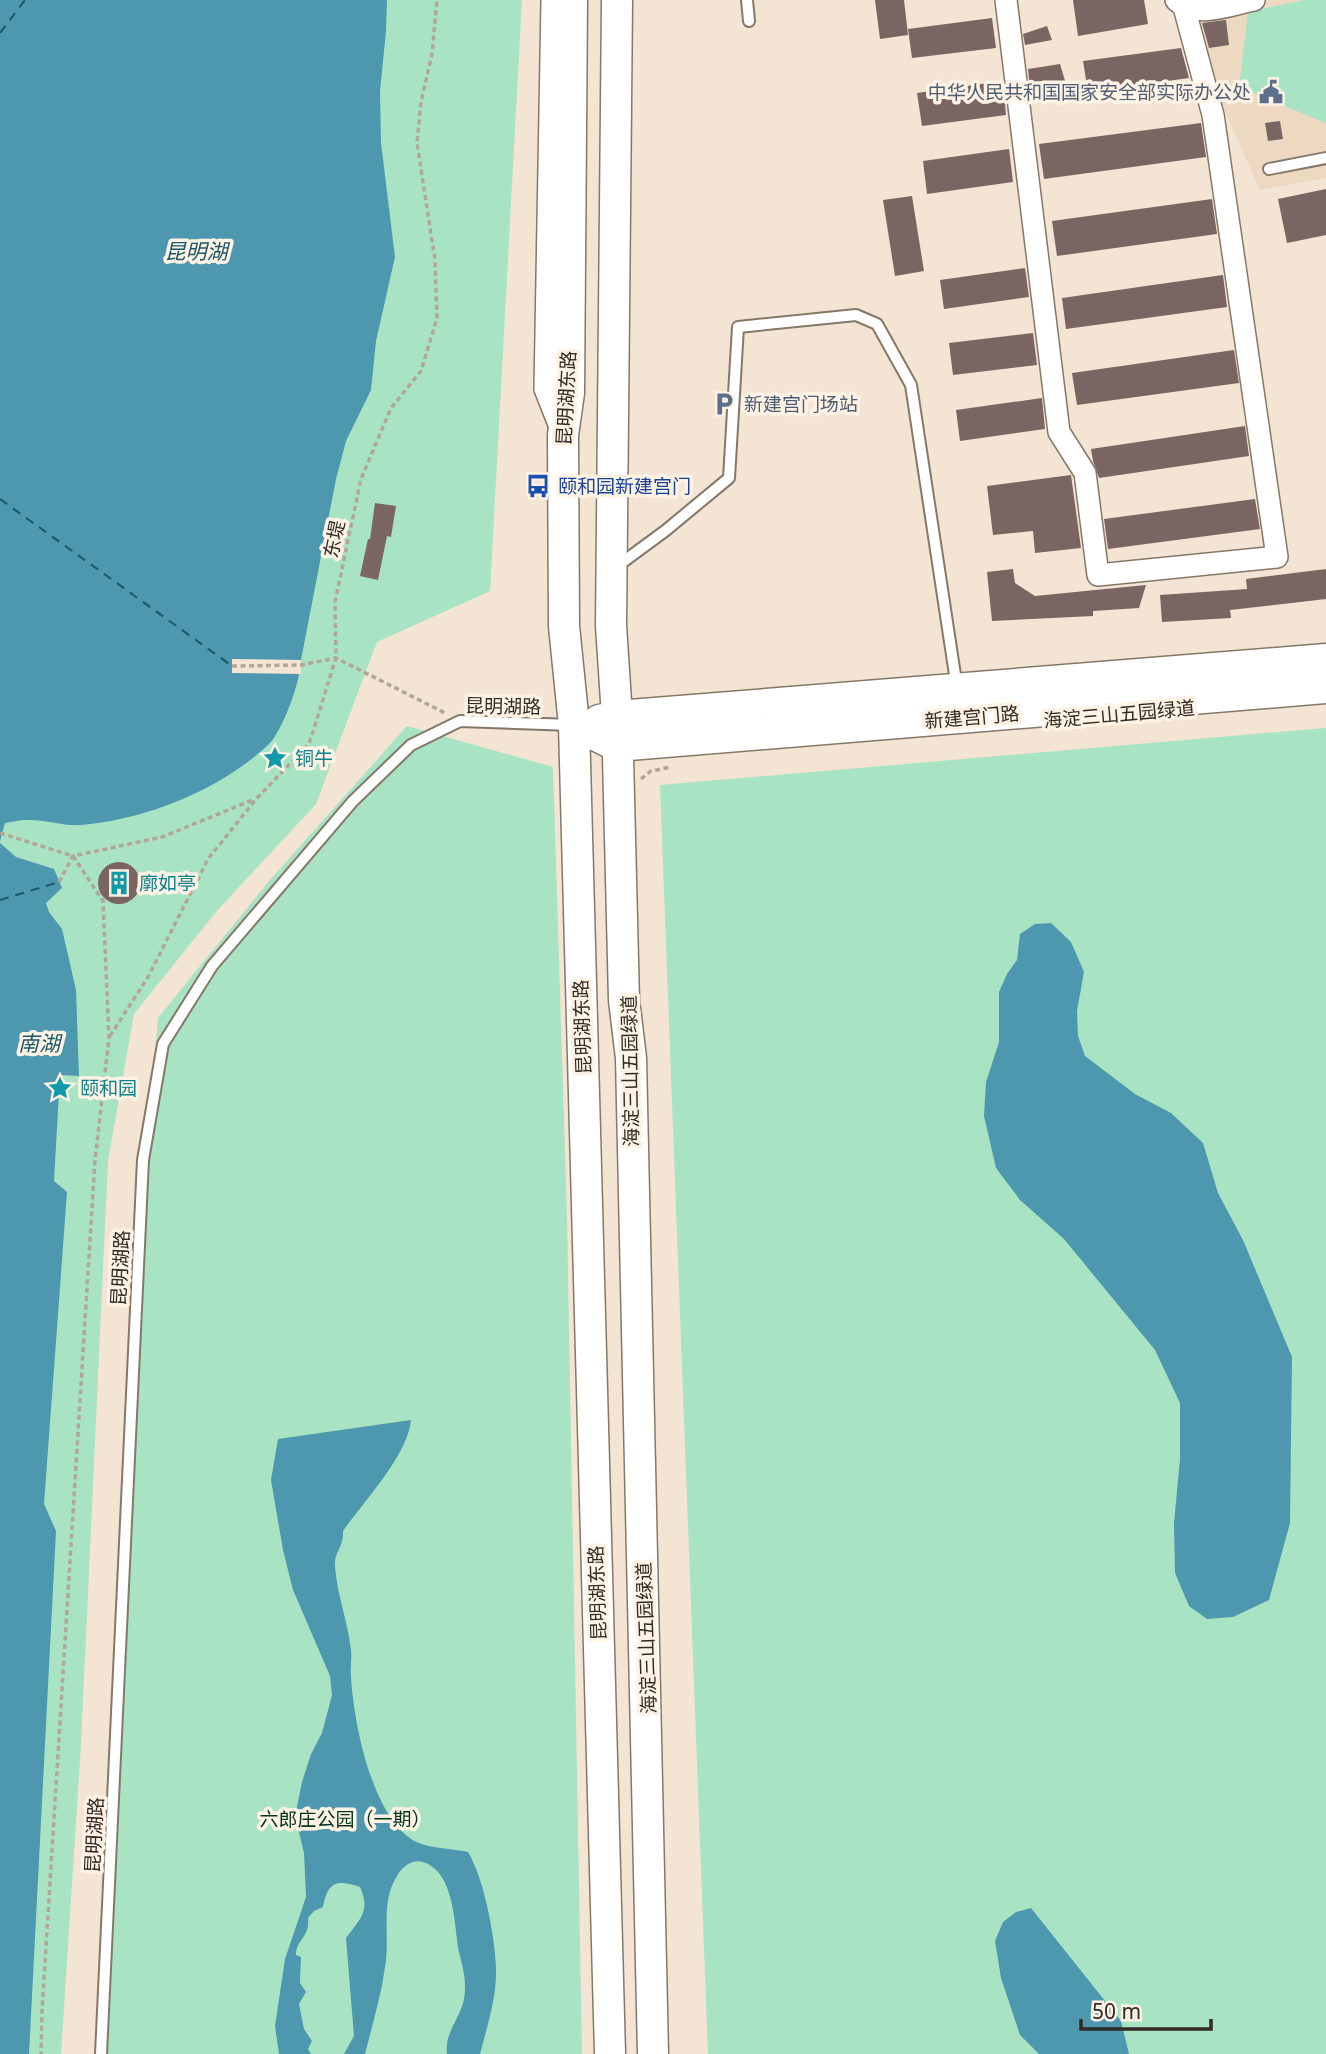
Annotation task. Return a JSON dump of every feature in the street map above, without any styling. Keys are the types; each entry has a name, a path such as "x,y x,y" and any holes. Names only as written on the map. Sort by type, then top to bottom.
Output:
{"main road":[{"name":"昆明湖东路","path":"572,0 569,393 563,435 564,626 574,725 610,2054"},
{"path":"617,0 611,626 617,716 624,1000 631,1058 653,2054"},
{"name":"新建宫门路","path":"574,725 617,716 1326,659"},
{"name":"新建宫门路","path":"617,746 1326,688"},
{"path":"574,725 617,746"}],"street":[{"path":"552,0 545,389 563,435"},
{"path":"1006,0 1059,432 1085,473 1098,575 1277,557 1213,115 1180,4 1207,10 1254,0"}],"lane":[{"path":"747,0 750,21"},
{"path":"1269,169 1326,158"},
{"path":"611,571 729,478 738,327 856,315 877,324 911,385 957,689"},
{"name":"昆明湖路","path":"101,2054 143,1160 163,1044 212,966 347,808 411,746 460,721 574,725"}],"path":[{"name":"东堤","path":"109,1038 148,977 208,859 257,798 309,744 336,658 335,602 361,479 391,408 421,371 437,318 435,260 417,143 421,102 432,54 437,0"},
{"path":"232,666 301,666 336,658 460,721"},
{"path":"639,781 651,771 674,766"},
{"path":"0,833 73,856 162,837 257,798"},
{"path":"59,881 73,856"},
{"path":"41,2054 95,1160 109,1038 103,901 73,856"}],"shaded area":[{"name":"中华人民共和国国家安全部实际办公处","path":"1175,0 1326,0 1326,178 1260,190"}],"green space":[{"name":"颐和园","path":"0,0 522,0 490,591 377,642 316,804 216,912 134,1014 108,1161 81,1744 61,2054 0,2054"},
{"path":"1304,0 1326,0 1326,123 1239,87 1248,12"},
{"name":"六郎庄公园（一期）","path":"407,726 553,767 567,1217 582,2054 101,2054 138,1263 158,1018 269,881"},
{"path":"1326,728 1326,2054 708,2054 660,785"}],"water":[{"name":"昆明湖","path":"0,0 387,0 380,91 381,143 395,257 376,341 371,390 346,441 336,479 298,680 285,717 274,737 250,760 228,775 181,800 130,817 105,822 73,825 26,820 5,823 0,841"},
{"name":"南湖","path":"0,843 16,857 54,869 62,888 46,903 49,912 62,929 76,990 79,1076 60,1075 54,1181 67,1192 44,1504 56,1531 29,2054 0,2054"},
{"path":"1051,923 1071,942 1084,972 1077,1011 1078,1036 1085,1056 1135,1094 1171,1113 1203,1143 1218,1193 1243,1240 1292,1357 1290,1523 1269,1600 1233,1617 1207,1619 1189,1606 1175,1573 1174,1523 1180,1459 1180,1403 1155,1350 1064,1239 1020,1200 996,1168 984,1116 986,1082 999,1042 999,992 1017,960 1020,934 1035,924"},
{"path":"411,1420 408,1434 394,1463 343,1531 335,1561 336,1577 350,1640 356,1718 375,1788 397,1826 411,1839 431,1846 468,1852 474,1863 488,1908 495,1955 496,1979 491,2012 480,2054 447,2054 448,2039 462,2006 465,1987 454,1914 441,1876 423,1862 415,1862 399,1873 389,1896 384,1972 365,2054 344,2054 354,2036 346,1938 364,1909 363,1895 360,1887 339,1883 328,1892 323,1907 308,1918 307,1930 298,1945 296,1955 301,1957 300,1983 306,1992 299,2004 304,2029 312,2041 308,2049 311,2054 279,2054 275,2026 285,1959 306,1897 304,1853 295,1816 302,1782 311,1754 322,1733 332,1695 330,1676 293,1590 283,1550 271,1480 278,1439"},
{"path":"1031,1908 1121,2021 1129,2054 1039,2054 1020,2035 1001,1978 995,1941 1003,1922 1016,1912"}],"pier":[{"path":"232,659 301,660 301,674 232,673"}],"building":[{"path":"875,0 904,0 908,35 880,39"},
{"path":"1073,0 1144,0 1148,24 1078,36"},
{"path":"992,18 996,48 912,58 908,29"},
{"path":"1226,20 1229,45 1209,48 1202,23"},
{"path":"1047,26 1052,40 1025,45 1023,34"},
{"path":"1181,48 1189,78 1088,92 1083,61"},
{"path":"1060,64 1069,94 1031,99 1028,69"},
{"path":"1003,81 1006,115 922,126 917,93"},
{"path":"1280,121 1283,139 1268,141 1265,123"},
{"path":"1201,123 1206,157 1044,179 1039,144"},
{"path":"1009,149 1013,182 927,194 923,161"},
{"path":"1326,189 1326,235 1287,243 1278,199"},
{"path":"912,196 924,271 895,276 883,200"},
{"path":"1212,199 1217,234 1057,256 1052,221"},
{"path":"1025,268 1029,297 944,309 940,280"},
{"path":"1223,275 1227,307 1066,329 1062,298"},
{"path":"1033,333 1037,365 953,375 949,343"},
{"path":"1234,350 1239,383 1077,405 1072,373"},
{"path":"1042,398 1045,429 960,441 956,410"},
{"path":"1245,426 1249,456 1099,478 1093,461 1091,449"},
{"path":"1071,475 1081,548 1035,553 1033,531 993,535 987,486"},
{"path":"1255,499 1260,529 1108,549 1104,519"},
{"path":"375,503 396,506 391,537 387,536 378,580 360,576 370,539"},
{"path":"1013,569 1015,583 1035,596 1146,585 1139,608 1093,611 1093,616 992,621 987,572"},
{"path":"1326,569 1326,599 1230,610 1231,618 1162,622 1160,595 1247,589 1246,579"},
{"name":"廓如亭","path":"119,862 134,868 140,883 134,898 119,904 104,898 98,883 104,868"}],"ferry route":[{"path":"0,33 25,0"},
{"path":"0,499 232,666"},
{"path":"0,900 59,882"}],"place":[{"name":"中华人民共和国国家安全部实际办公处","path":"1271,92"},
{"name":"新建宫门场站","path":"724,404"},
{"name":"颐和园新建宫门","path":"538,486"},
{"name":"铜牛","path":"275,758"},
{"name":"廓如亭","path":"119,883"},
{"name":"颐和园","path":"60,1088"}]}
